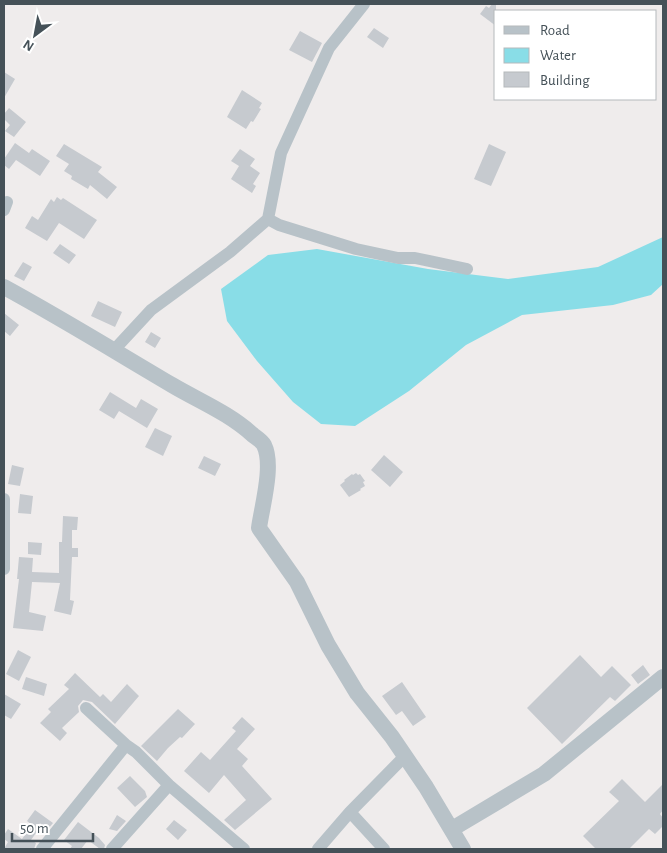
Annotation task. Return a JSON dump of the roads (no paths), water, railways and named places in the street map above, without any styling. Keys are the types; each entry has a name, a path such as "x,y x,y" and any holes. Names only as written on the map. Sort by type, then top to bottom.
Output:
{"street":[{"path":"114,350 151,310 230,252 268,219 281,153 329,48 364,4"},
{"path":"268,219 279,225 356,250 398,258 415,258 467,269"},
{"path":"4,287 185,393 222,412 245,427 263,444 268,459 268,475 259,528 297,582 328,645 357,693 405,756 463,849"},
{"path":"4,499 4,569"},
{"path":"452,829 544,774 663,677"},
{"path":"86,708 126,746 136,752 169,785 244,849"},
{"path":"42,849 126,746"},
{"path":"318,849 350,812 405,756"},
{"path":"112,849 169,785"},
{"path":"350,812 384,849"}],"water":[{"path":"663,237 663,284 651,295 613,305 522,315 466,345 409,391 355,426 321,424 293,402 257,361 227,321 221,289 268,255 317,249 428,269 508,279 598,267"}]}
